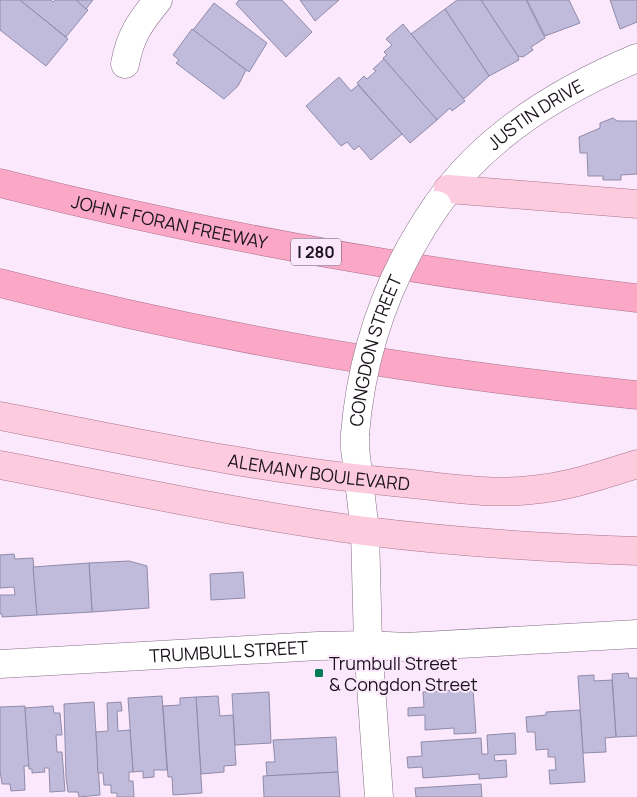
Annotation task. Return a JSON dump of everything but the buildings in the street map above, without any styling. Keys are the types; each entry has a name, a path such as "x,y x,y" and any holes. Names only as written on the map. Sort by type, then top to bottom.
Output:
{"highway":[{"name":"JOHN F FORAN FREEWAY","path":"0,183 128,214 303,250 450,275 637,298"},
{"path":"0,283 89,305 271,343 466,375 637,396"}],"main road":[{"path":"442,197 637,204"},
{"name":"ALEMANY BOULEVARD","path":"0,416 209,456 359,480 480,490 530,490 579,483 637,464"},
{"path":"0,465 214,507 365,531 545,548 637,551"}],"street":[{"path":"125,64 128,44 139,22 158,0"},
{"name":"JUSTIN DRIVE","path":"442,197 481,154 537,109 581,83 637,58"},
{"name":"CONGDON STREET","path":"379,797 368,645 365,531 355,434 365,363 379,314 408,250 442,197"},
{"name":"TRUMBULL STREET","path":"0,664 368,645 406,647 637,634"}],"place":[{"name":"Trumbull Street & Congdon Street","path":"319,673"}]}
